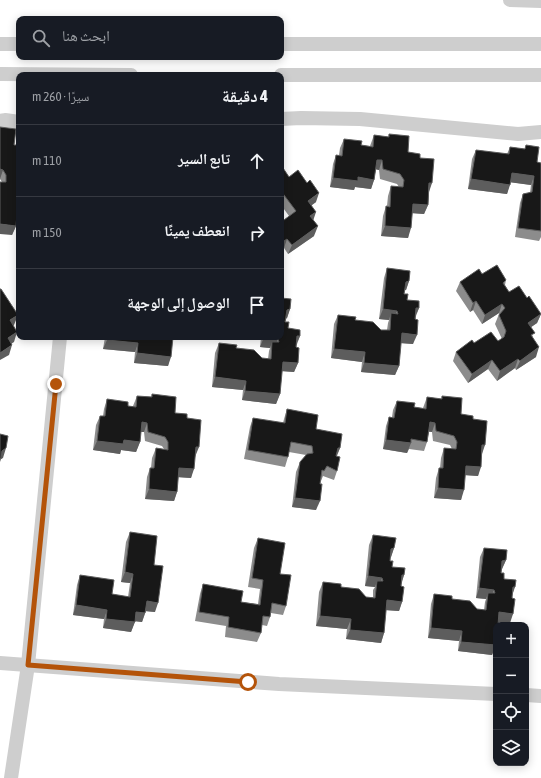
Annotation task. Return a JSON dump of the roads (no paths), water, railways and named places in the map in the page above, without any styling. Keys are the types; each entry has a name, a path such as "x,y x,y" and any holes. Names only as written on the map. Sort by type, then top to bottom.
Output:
{"street":[{"path":"510,0 541,1"},
{"path":"0,44 16,44"},
{"path":"284,44 541,44"},
{"path":"0,74 16,74"},
{"path":"284,76 541,75"},
{"path":"284,119 360,119 518,134 541,132"},
{"path":"0,121 16,122"},
{"path":"10,778 28,665 60,340"},
{"path":"0,663 278,684 493,694"},
{"path":"529,695 541,696"}]}
